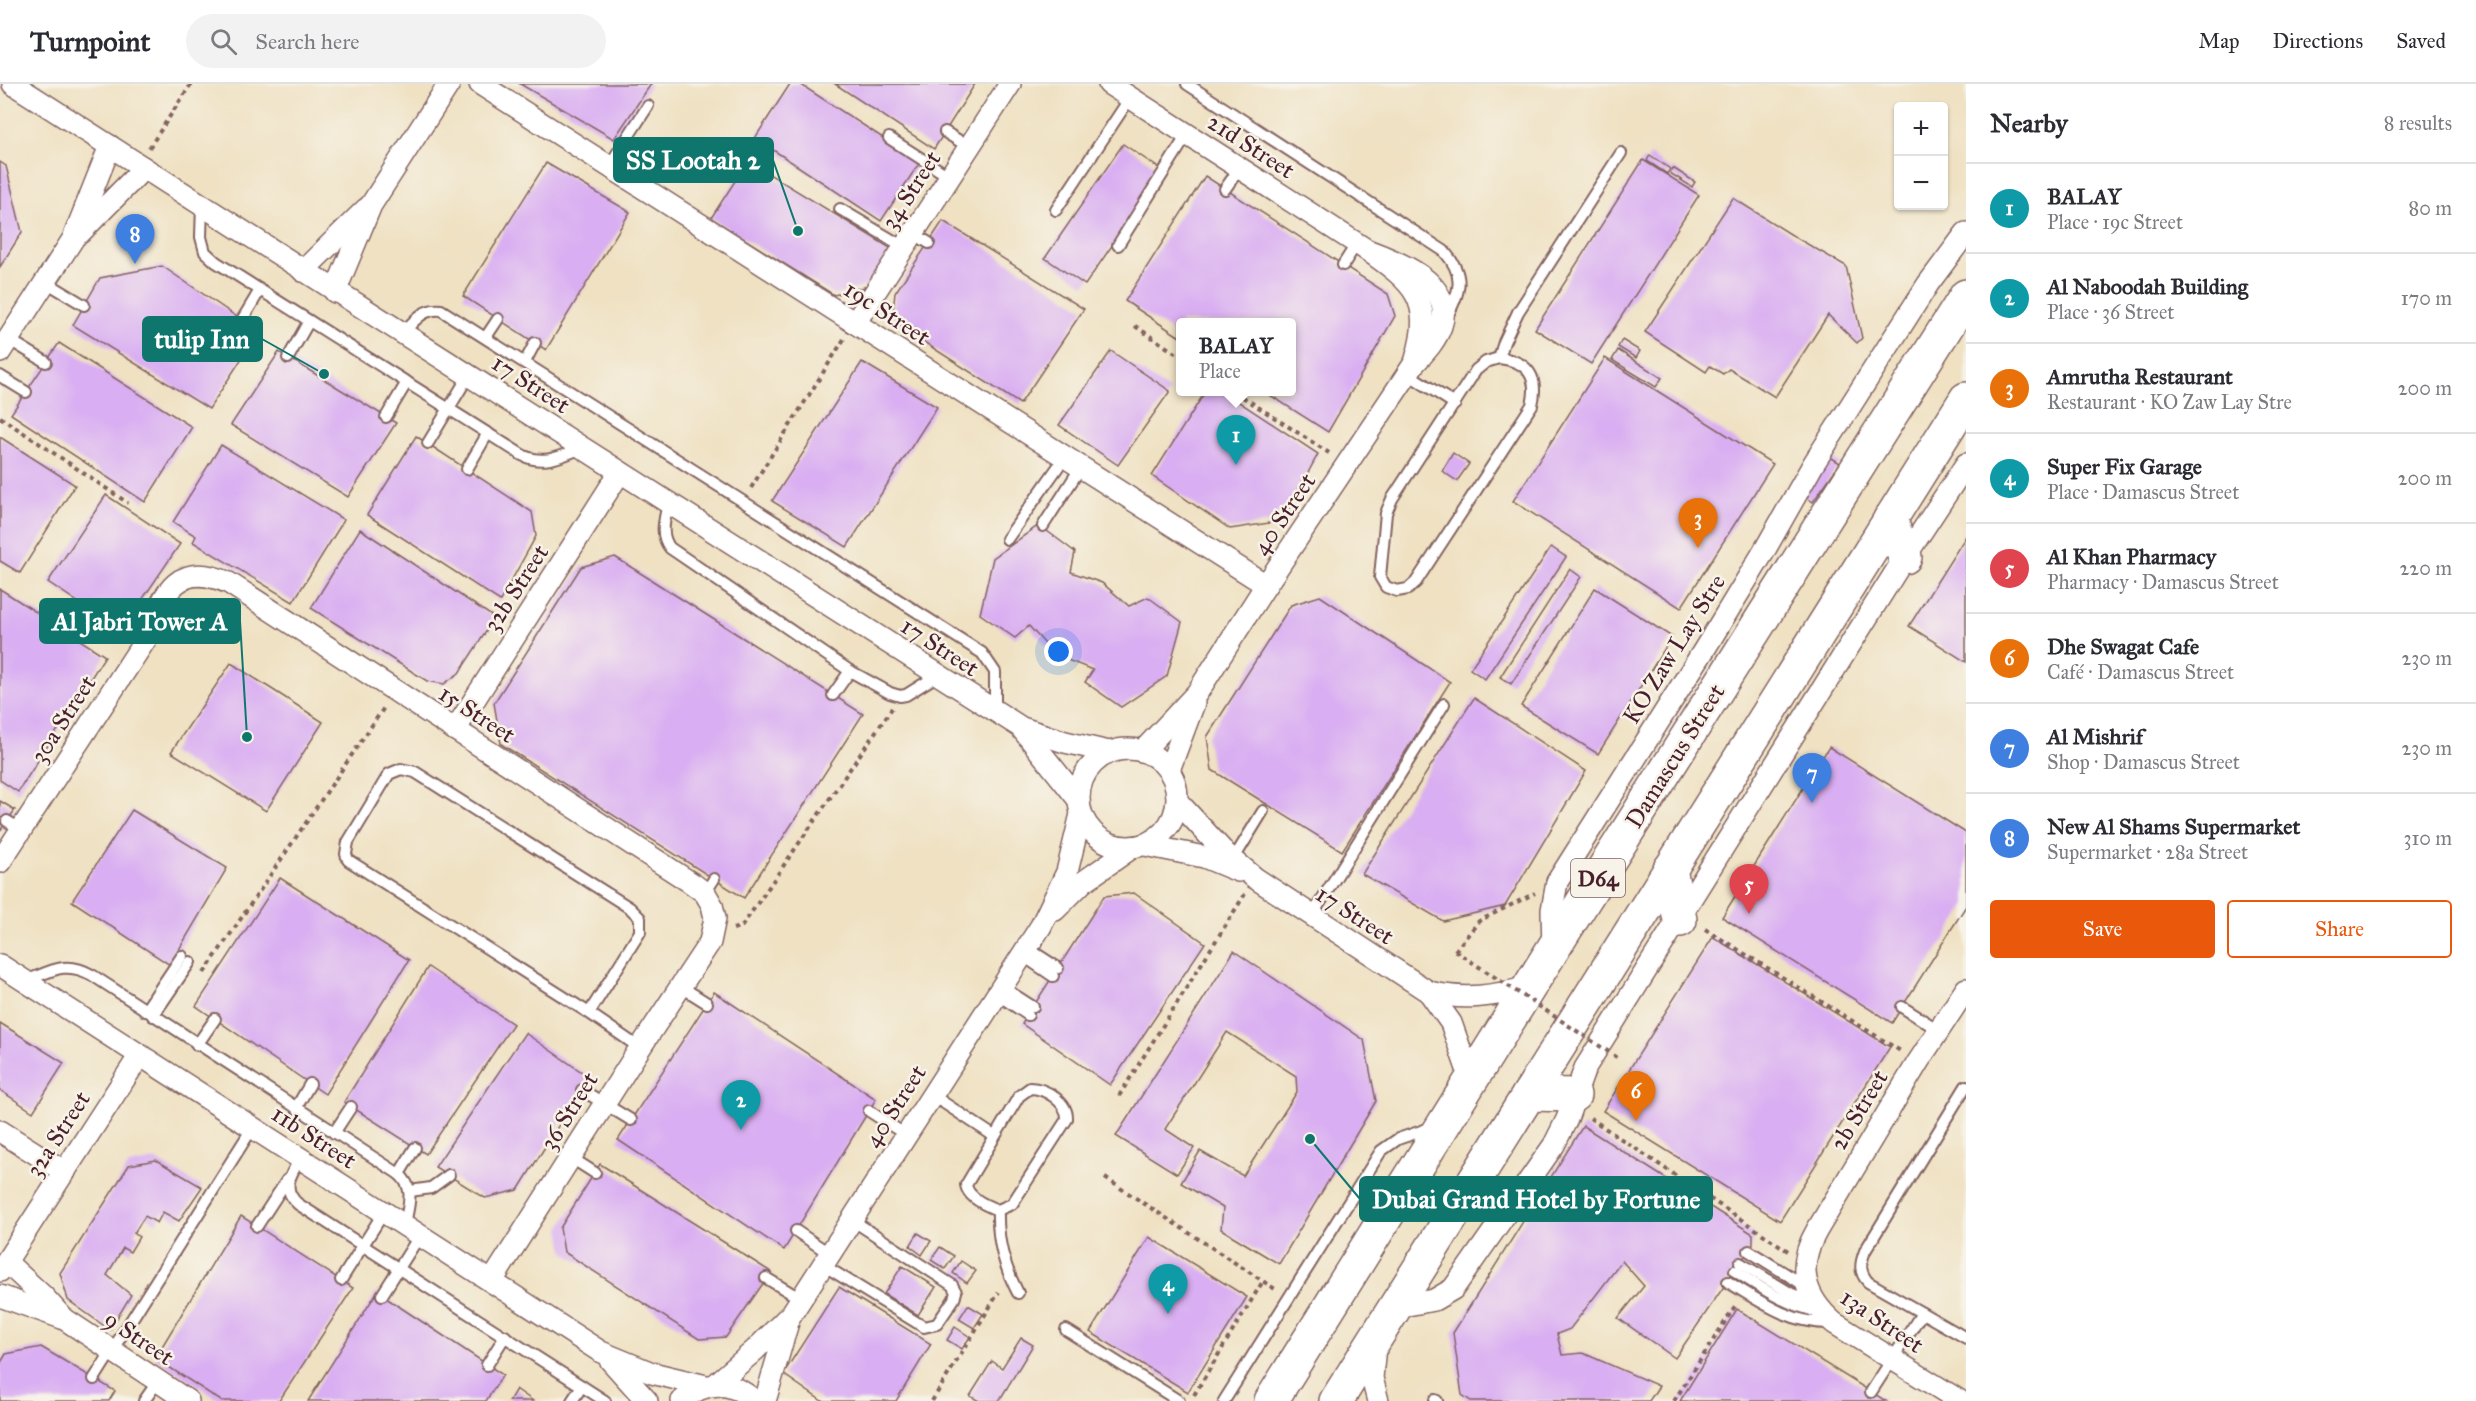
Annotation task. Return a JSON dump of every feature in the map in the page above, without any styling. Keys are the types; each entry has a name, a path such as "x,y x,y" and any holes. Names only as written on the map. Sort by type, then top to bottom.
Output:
{"main road":[{"name":"Damascus Street","path":"1271,1401 1529,987 1966,296"},
{"name":"D64","path":"1336,1401 1966,399"},
{"path":"1890,519 1905,557"},
{"path":"1670,869 1681,917"},
{"path":"1529,1094 1573,1101"}],"street":[{"name":"17 Street","path":"13,84 995,712 1022,728 1065,742 1109,752"},
{"path":"335,292 371,205 449,84"},
{"name":"19c Street","path":"480,84 609,166 750,249 855,323 1266,585"},
{"name":"21d Street","path":"1109,84 1362,247 1406,280 1420,303 1424,316 1423,329 1411,369"},
{"name":"34 Street","path":"855,323 915,241 1004,86"},
{"path":"74,239 110,146"},
{"path":"4,345 74,239 141,166"},
{"path":"303,271 371,205"},
{"name":"KO Zaw Lay Stre","path":"1553,949 1552,910 1557,882 1764,554 1814,463 1928,284 1966,233"},
{"name":"21d Street","path":"1362,247 1407,267 1427,281 1439,295 1442,324"},
{"path":"1411,369 1435,339 1442,324"},
{"name":"40 Street","path":"1143,751 1197,693 1266,585 1411,369"},
{"path":"1397,1306 1434,1300 1444,1295 1461,1280 1554,1145 1585,1068 1905,557 1966,464"},
{"name":"32b Street","path":"455,730 620,472"},
{"name":"15 Street","path":"149,633 163,600 174,585 187,576 204,574 229,583 680,876 710,886 715,918 714,930"},
{"name":"30a Street","path":"0,862 14,825 149,633"},
{"name":"40 Street","path":"1169,770 1197,693"},
{"name":"17 Street","path":"1022,728 1080,807"},
{"path":"1126,749 1143,751 1157,758 1169,770 1176,785 1178,802 1173,820 1161,835 1139,846 1117,846 1102,840 1089,829 1080,807 1080,785 1086,771 1096,760 1109,752 1126,749"},
{"name":"17 Street","path":"1178,802 1233,860 1255,878 1310,917 1429,992 1448,997 1468,998 1488,997 1529,987"},
{"name":"40 Street","path":"682,1401 692,1392 711,1385 755,1350 796,1306 1041,926 1067,872 1080,807"},
{"name":"17 Street","path":"1139,846 1204,857 1255,878"},
{"name":"40 Street","path":"1041,926 1083,882 1139,846"},
{"name":"15 Street","path":"680,876 697,899 701,912 700,938 686,978"},
{"path":"686,978 710,942 714,930"},
{"name":"11b Street","path":"0,965 601,1352 652,1373 737,1388 755,1401"},
{"name":"36 Street","path":"492,1281 686,978"},
{"name":"2b Street","path":"1805,1262 1813,1237 1918,1062 1966,989"},
{"name":"17 Street","path":"1429,992 1451,1023 1471,1080"},
{"name":"32a Street","path":"2,1269 140,1055"},
{"path":"0,1131 65,1172"},
{"name":"13a Street","path":"1805,1262 1819,1306 1892,1360 1949,1398"},
{"name":"9 Street","path":"2,1269 43,1296 63,1318 188,1401"},
{"name":"9 Street","path":"0,1296 63,1318"},
{"name":"40 Street","path":"765,1401 796,1306"},
{"path":"1377,1337 1372,1357 1372,1378 1378,1401"},
{"name":"11b Street","path":"601,1352 647,1401"}],"lane":[{"path":"1187,84 1444,251 1456,268 1459,288 1458,298 1442,324"},
{"path":"1056,210 1130,98"},
{"path":"609,166 648,106"},
{"path":"945,132 969,147"},
{"path":"1118,245 1188,135"},
{"path":"889,138 950,177"},
{"path":"1499,358 1518,312 1621,153"},
{"path":"1226,189 1239,169"},
{"path":"202,205 201,237 205,252 216,262 522,455 536,460 551,460 582,448"},
{"path":"840,209 915,241"},
{"path":"1343,265 1362,247"},
{"path":"46,282 84,305"},
{"path":"242,320 260,290"},
{"path":"402,334 420,315 434,309 448,313 982,653 995,672 995,712"},
{"path":"486,337 498,319"},
{"path":"288,358 309,321"},
{"path":"525,362 536,343"},
{"path":"4,345 46,362"},
{"path":"1499,358 1513,359 1525,367 1533,378 1535,391 1532,405 1416,582 1408,589 1397,591 1386,586 1380,577 1386,513 1392,499 1476,370 1486,362 1499,358"},
{"path":"1411,369 1455,404"},
{"path":"428,443 469,375"},
{"path":"0,376 26,392"},
{"path":"386,417 407,382"},
{"path":"467,469 488,434"},
{"path":"1043,526 1073,462"},
{"path":"1007,539 1073,462"},
{"path":"668,503 663,537 670,548 850,671 885,691 900,696 906,695 938,675"},
{"path":"833,695 850,671"},
{"path":"1310,917 1444,704"},
{"path":"589,1013 640,932 640,918 630,908 416,772 401,769 389,774 348,842 346,854 348,860 589,1013 640,1048"},
{"path":"1233,860 1263,811"},
{"path":"1025,951 1055,972"},
{"path":"149,1013 186,959"},
{"path":"26,982 59,968 77,968 399,1174 409,1185 413,1230 399,1268 382,1295"},
{"path":"686,978 707,1003"},
{"path":"1000,990 1030,1011"},
{"path":"1902,1007 1940,1031"},
{"path":"197,1045 215,1019"},
{"path":"296,1108 310,1084"},
{"path":"1966,1086 1862,1259 1860,1267 1868,1282 1966,1338"},
{"path":"1029,1088 1042,1090 1066,1107 1067,1119 1012,1204 998,1210 973,1196 967,1190 966,1185 1019,1096 1029,1088"},
{"path":"582,1090 631,1120"},
{"path":"932,1095 994,1136"},
{"path":"334,1133 351,1107"},
{"path":"869,1111 906,1135"},
{"path":"1224,1401 1381,1151 1398,1139 1444,1123"},
{"path":"94,1379 253,1127"},
{"path":"399,1174 415,1148"},
{"path":"570,1157 595,1173"},
{"path":"257,1226 300,1159"},
{"path":"410,1191 431,1188 449,1175"},
{"path":"289,1177 287,1184 292,1199 582,1386 590,1397 605,1401"},
{"path":"998,1210 1003,1260 1018,1293"},
{"path":"341,1280 384,1212"},
{"path":"796,1231 826,1259 924,1327 937,1324 954,1299 956,1292 951,1285 852,1220"},
{"path":"1749,1251 1819,1306"},
{"path":"1738,1267 1778,1298 1806,1309 1819,1306"},
{"path":"766,1278 796,1306"},
{"path":"1728,1282 1787,1316 1818,1323 1819,1306"},
{"path":"1871,1392 1922,1313"},
{"path":"1066,1330 1179,1401"},
{"path":"487,1365 505,1336"},
{"path":"144,1401 158,1381"},
{"path":"572,1401 582,1386"}],"path":[{"path":"141,166 191,84"},
{"path":"742,501 855,323"},
{"path":"1135,326 1176,353"},
{"path":"1241,396 1347,465"},
{"path":"0,417 128,502"},
{"path":"202,977 395,691"},
{"path":"714,930 736,929 742,926 900,696"},
{"path":"1119,1096 1255,878"},
{"path":"1557,882 1479,921 1455,951 1618,1058"},
{"path":"1681,917 1918,1062"},
{"path":"1573,1101 1805,1262"},
{"path":"1105,1178 1289,1297"},
{"path":"1190,1401 1263,1281"},
{"path":"932,1401 999,1291"},
{"path":"1674,1401 1744,1292"}],"building":[{"path":"520,84 651,84 614,139"},
{"path":"790,84 800,84 920,162 881,221 755,138"},
{"path":"835,84 975,84 934,149"},
{"path":"1123,144 1163,171 1085,285 1045,258"},
{"path":"1650,155 1670,169 1667,174 1647,161"},
{"path":"1643,160 1699,195 1591,364 1535,329"},
{"path":"748,161 892,249 868,286 834,295 711,218"},
{"path":"0,162 6,166 22,232 0,267"},
{"path":"546,163 630,212 546,350 463,296"},
{"path":"1673,168 1695,182 1692,187 1670,173"},
{"path":"1205,176 1388,294 1395,316 1328,432 1271,396 1296,396 1296,318 1176,318 1176,334 1125,301"},
{"path":"1733,198 1846,266 1862,338 1857,343 1828,315 1775,397 1729,369 1723,374 1710,366 1706,372 1645,332"},
{"path":"943,221 1084,309 1020,404 902,328 893,311 895,293"},
{"path":"162,266 259,332 209,409 73,325 100,278"},
{"path":"1622,340 1640,351 1636,358 1618,347"},
{"path":"59,343 192,427 145,502 11,414"},
{"path":"1618,350 1662,378 1656,387 1612,360"},
{"path":"1111,351 1170,391 1118,465 1059,425"},
{"path":"279,352 396,423 348,497 231,425"},
{"path":"1605,358 1773,464 1681,608 1513,501"},
{"path":"862,362 937,407 847,547 772,501"},
{"path":"1202,396 1230,396 1318,454 1282,521 1230,529 1152,476"},
{"path":"416,436 532,512 536,536 500,601 367,515"},
{"path":"0,437 75,485 20,573 0,561"},
{"path":"221,445 344,520 293,602 193,542 196,536 173,522"},
{"path":"1453,453 1469,464 1457,481 1442,471"},
{"path":"1827,455 1840,463 1813,502 1802,494"},
{"path":"106,495 180,544 121,631 48,582"},
{"path":"1039,525 1075,552 1071,572 1102,583 1129,606 1148,597 1182,622 1167,676 1121,707 1085,682 1093,670 1055,655 1029,626 1015,638 980,614 993,558"},
{"path":"360,529 495,618 459,673 444,684 427,681 311,608"},
{"path":"1966,536 1966,662 1909,626"},
{"path":"1551,547 1566,557 1485,679 1470,669"},
{"path":"615,557 863,714 744,898 501,744 494,703 581,567"},
{"path":"1570,569 1581,577 1511,684 1500,677"},
{"path":"1595,588 1672,637 1598,754 1521,706"},
{"path":"0,589 105,656 18,792 0,780"},
{"path":"1320,596 1450,682 1342,851 1212,770 1207,737 1291,605"},
{"path":"231,663 323,722 266,811 171,752"},
{"path":"1474,698 1586,771 1505,906 1443,921 1362,874"},
{"path":"1829,747 1966,833 1966,906 1892,1023 1722,917"},
{"path":"0,801 15,810 0,831"},
{"path":"132,810 227,868 170,965 72,901"},
{"path":"280,878 409,960 325,1094 196,1006"},
{"path":"1134,893 1205,943 1110,1085 1022,1024 1104,896"},
{"path":"1713,937 1890,1047 1780,1221 1603,1111"},
{"path":"1234,951 1364,1040 1376,1101 1279,1264 1221,1229 1223,1208 1181,1183 1200,1151 1243,1176 1297,1092 1296,1076 1227,1032 1165,1129 1194,1148 1177,1174 1116,1136"},
{"path":"428,967 513,1024 426,1154 344,1102"},
{"path":"714,992 876,1099 784,1250 618,1140"},
{"path":"0,1023 64,1063 33,1112 0,1090"},
{"path":"525,1033 589,1077 518,1190 485,1198 435,1167"},
{"path":"1583,1126 1753,1234 1753,1244 1675,1358 1618,1318 1644,1286 1622,1261 1570,1329 1557,1334 1562,1355 1583,1353 1659,1386 1649,1401 1471,1401 1462,1395 1453,1333"},
{"path":"156,1160 202,1187 179,1221 163,1212 157,1223 145,1216 134,1233 139,1237 130,1252 123,1248 107,1275 131,1295 110,1330 68,1300 60,1273 129,1165"},
{"path":"600,1164 771,1272 726,1337 699,1339 564,1252 560,1228"},
{"path":"241,1216 353,1288 279,1401 221,1401 155,1358"},
{"path":"918,1233 931,1241 922,1255 910,1246"},
{"path":"1149,1237 1247,1297 1188,1392 1090,1332"},
{"path":"940,1247 954,1256 945,1269 931,1260"},
{"path":"961,1261 976,1271 967,1283 953,1273"},
{"path":"902,1266 936,1287 918,1315 884,1294"},
{"path":"839,1287 931,1344 896,1401 822,1401 783,1374"},
{"path":"377,1292 503,1375 486,1401 308,1401"},
{"path":"968,1305 983,1314 974,1328 959,1319"},
{"path":"1737,1309 1886,1401 1680,1401"},
{"path":"955,1327 970,1337 962,1349 947,1340"},
{"path":"1021,1338 1033,1345 999,1401 979,1401 970,1396 992,1361 1002,1368"},
{"path":"41,1347 115,1391 109,1401 0,1401 0,1364 6,1354"},
{"path":"516,1389 533,1401 509,1401"}],"place":[{"name":"SS Lootah 2","path":"798,231"},
{"name":"New Al Shams Supermarket","path":"135,264"},
{"name":"tulip Inn","path":"324,374"},
{"name":"BALAY","path":"1236,465"},
{"name":"Amrutha Restaurant","path":"1698,548"},
{"name":"Al Jabri Tower A","path":"247,737"},
{"name":"Al Mishrif","path":"1812,803"},
{"name":"Al Khan Pharmacy","path":"1749,914"},
{"name":"Dhe Swagat Cafe","path":"1636,1121"},
{"name":"Al Naboodah Building","path":"741,1130"},
{"name":"Dubai Grand Hotel by Fortune","path":"1310,1139"},
{"name":"Super Fix Garage","path":"1168,1314"}]}
